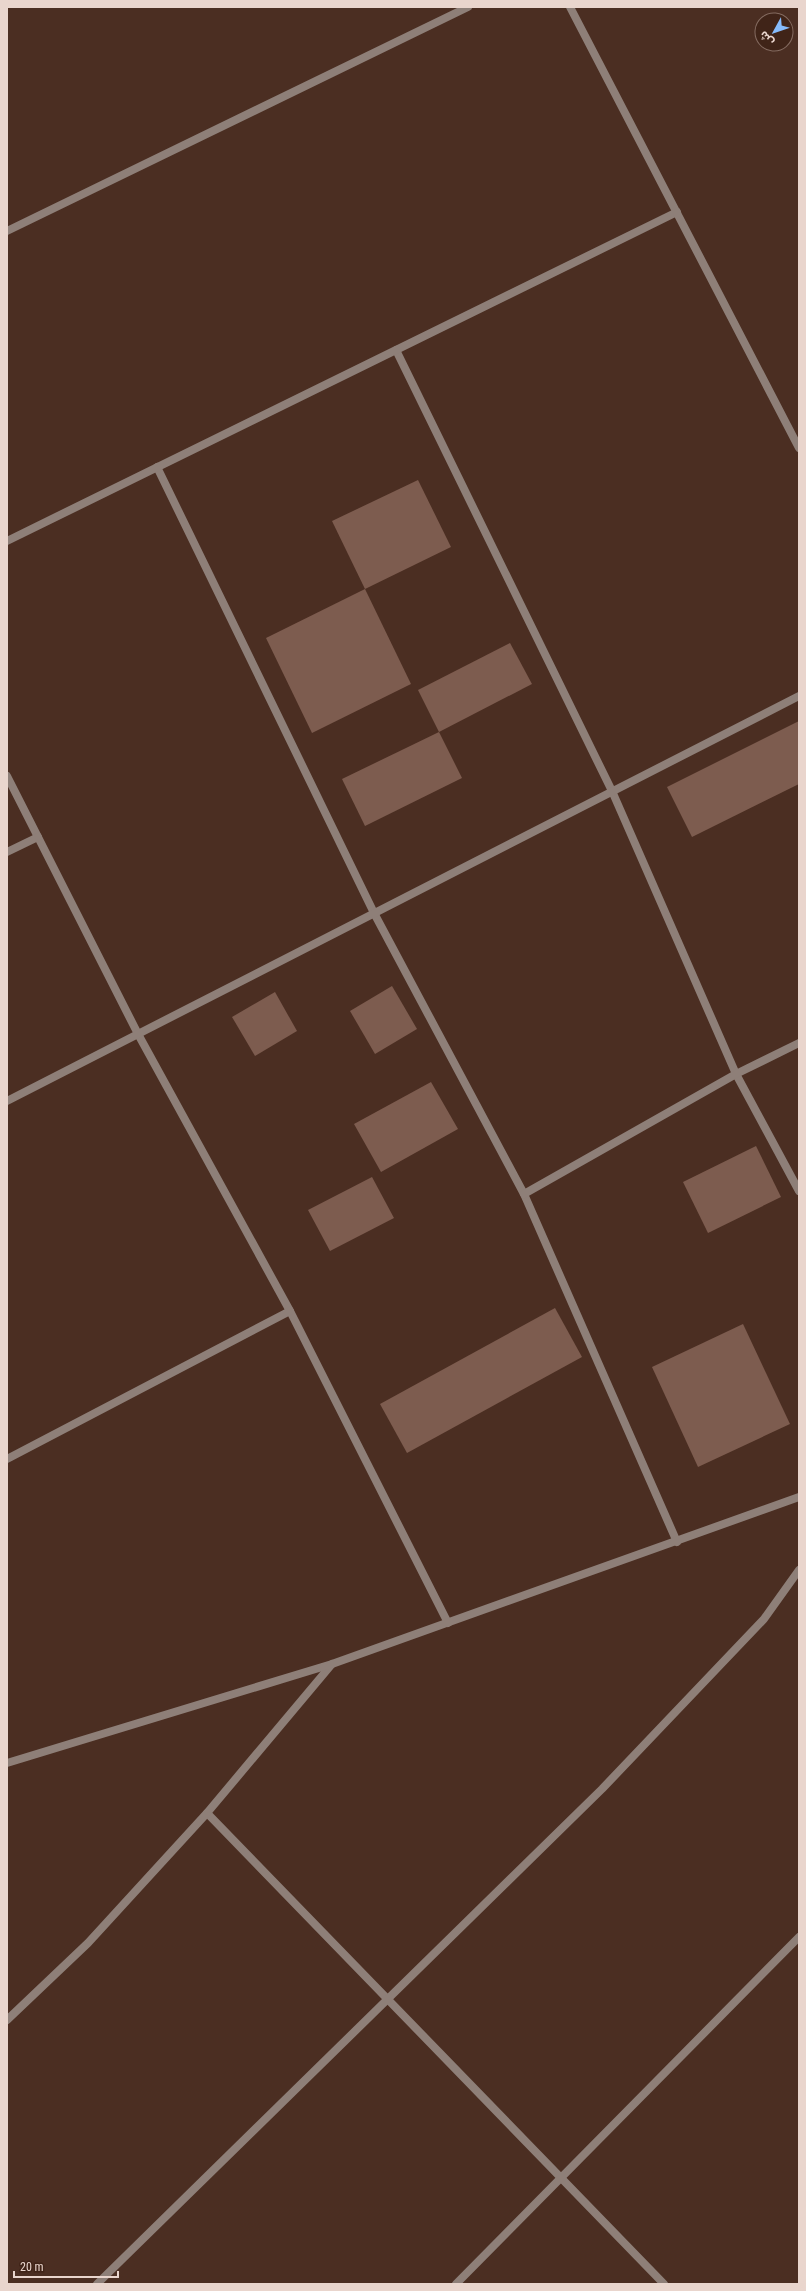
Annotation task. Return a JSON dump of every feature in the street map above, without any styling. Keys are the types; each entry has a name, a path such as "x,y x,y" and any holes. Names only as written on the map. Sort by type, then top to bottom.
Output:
{"street":[{"path":"7,231 468,7"},
{"path":"570,7 799,448"},
{"path":"7,541 677,212"},
{"path":"396,350 612,791 736,1074 799,1191"},
{"path":"157,467 374,913 524,1194 677,1542"},
{"path":"7,1101 799,696"},
{"path":"7,776 138,1034 290,1311 448,1623"},
{"path":"7,852 38,837"},
{"path":"524,1194 736,1074 799,1043"},
{"path":"7,1460 290,1311"},
{"path":"7,1763 332,1664 677,1542 799,1497"},
{"path":"98,2284 389,2000 602,1789 764,1619 799,1570"},
{"path":"7,2020 88,1943 207,1813 332,1664"},
{"path":"207,1813 664,2284"},
{"path":"456,2284 560,2177 799,1937"}],"building":[{"path":"418,480 451,547 365,589 332,521"},
{"path":"365,589 411,684 312,733 266,638"},
{"path":"510,643 532,684 439,732 418,690"},
{"path":"799,721 799,784 692,837 667,787"},
{"path":"439,732 462,778 365,826 342,779"},
{"path":"392,986 417,1029 375,1054 350,1011"},
{"path":"275,992 297,1031 255,1056 232,1017"},
{"path":"431,1082 458,1129 381,1172 354,1124"},
{"path":"756,1146 781,1197 708,1233 683,1182"},
{"path":"372,1177 394,1218 330,1251 308,1210"},
{"path":"555,1308 582,1357 407,1453 380,1404"},
{"path":"743,1324 790,1424 698,1467 652,1367"}]}
